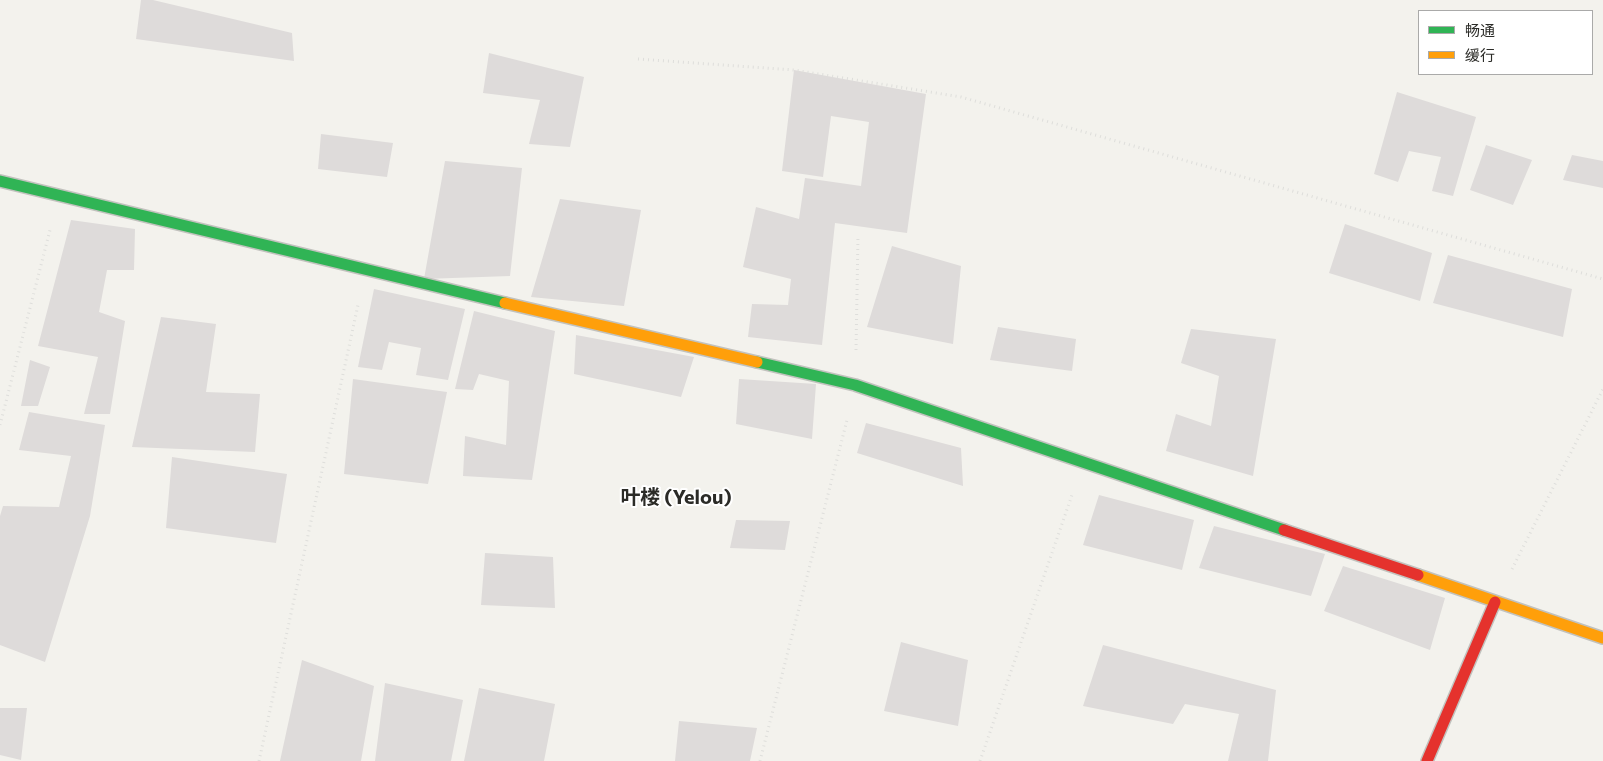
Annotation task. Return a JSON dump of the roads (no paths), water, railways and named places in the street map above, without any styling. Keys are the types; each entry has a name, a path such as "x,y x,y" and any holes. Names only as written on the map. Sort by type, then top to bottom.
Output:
{"street":[{"path":"0,181 366,270 855,385 1603,638"},
{"path":"1427,761 1496,602"}],"district":[{"name":"叶楼 (Yelou)","path":"676,497"}]}
